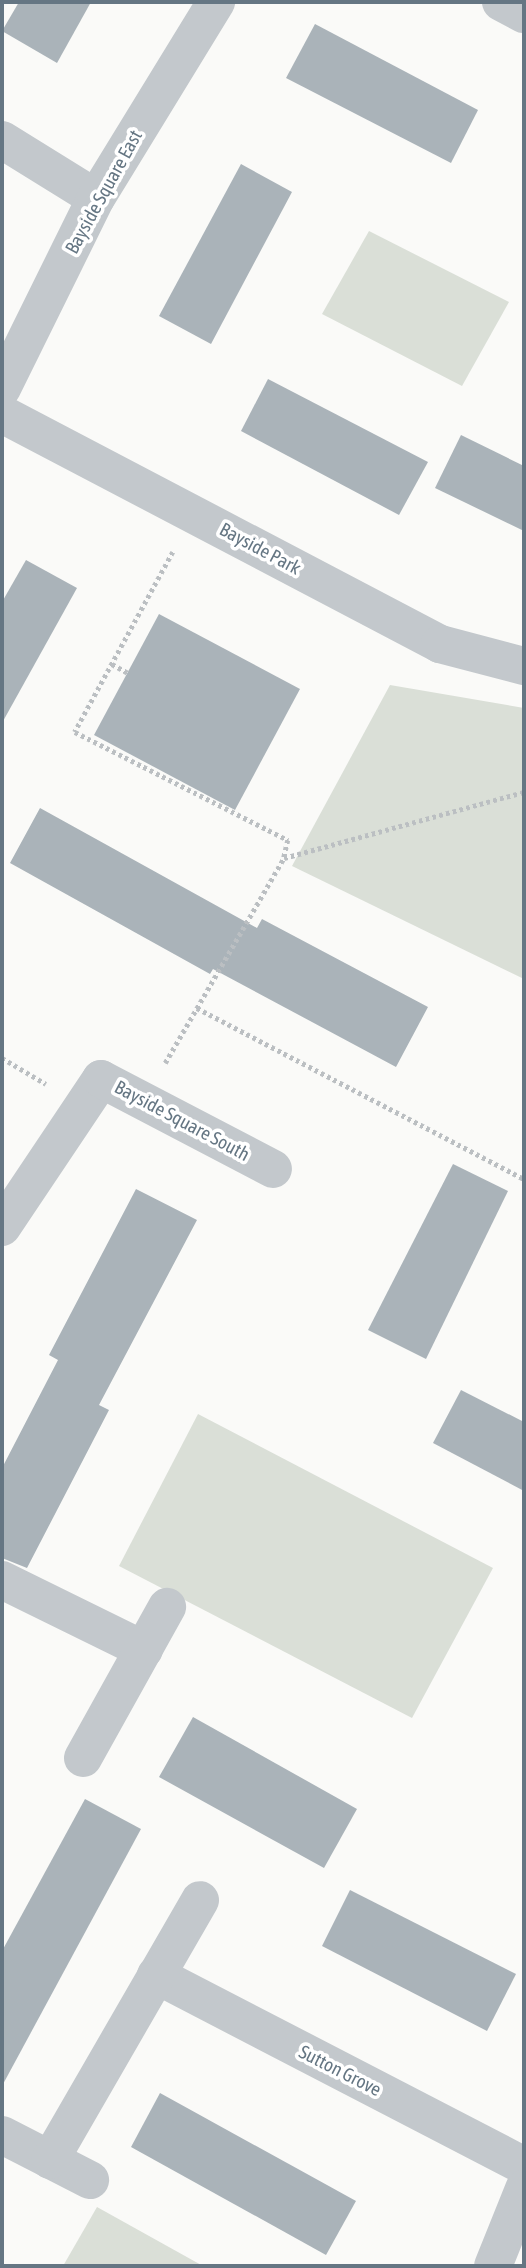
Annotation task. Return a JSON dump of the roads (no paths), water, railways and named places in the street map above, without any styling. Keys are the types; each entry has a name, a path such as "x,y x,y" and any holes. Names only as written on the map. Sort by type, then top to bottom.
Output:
{"street":[{"name":"Bayside Square East","path":"2,388 96,198 216,2"},
{"path":"501,2 524,14"},
{"path":"2,140 96,198"},
{"name":"Bayside Park","path":"2,414 440,644 524,666"},
{"name":"Bayside Square South","path":"2,1227 101,1079 274,1169"},
{"path":"2,1580 144,1650"},
{"path":"83,1758 167,1607"},
{"path":"50,2160 200,1900"},
{"name":"Sutton Grove","path":"156,1975 524,2166"},
{"path":"2,2135 90,2180"},
{"path":"493,2266 524,2189"}]}
